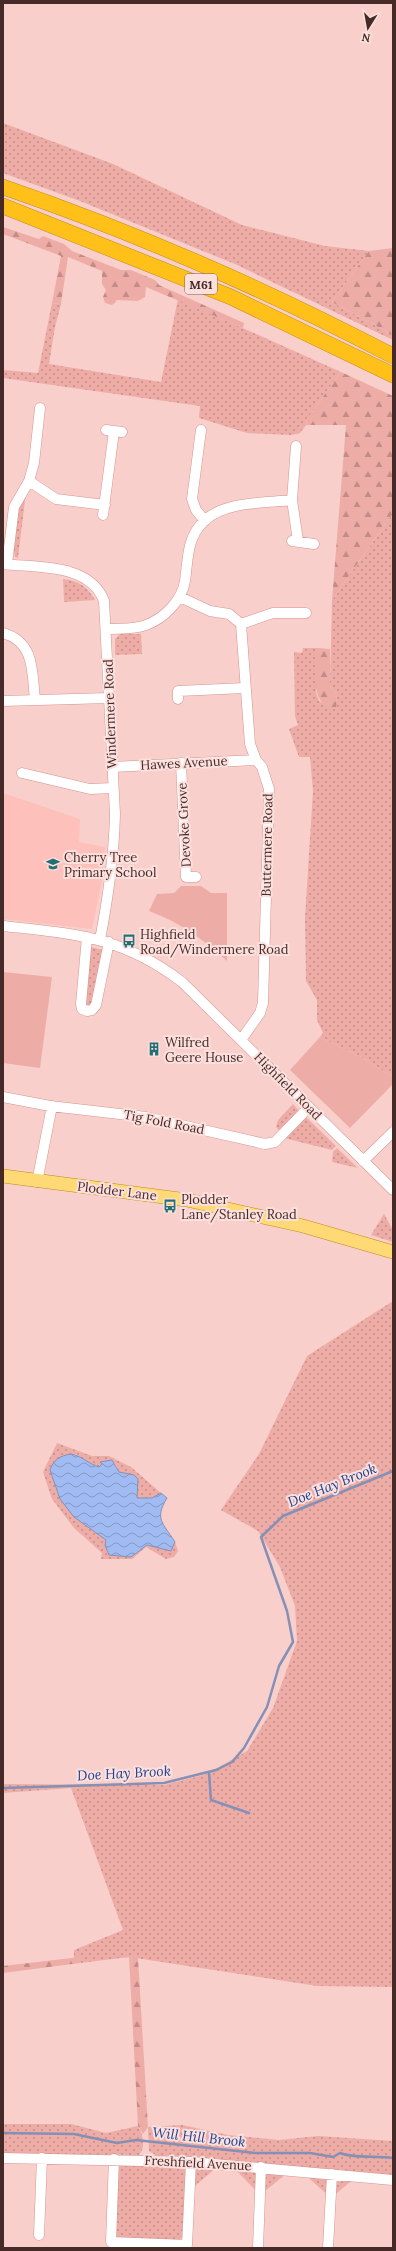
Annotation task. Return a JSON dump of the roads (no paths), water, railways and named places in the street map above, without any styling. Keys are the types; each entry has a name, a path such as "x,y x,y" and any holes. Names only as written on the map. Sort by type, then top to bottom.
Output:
{"highway":[{"name":"M61","path":"3,188 146,241 233,278 324,320 393,356"},
{"name":"M61","path":"3,206 232,296 393,375"}],"main road":[{"name":"Plodder Lane","path":"3,1176 37,1182 187,1200 303,1226 393,1252"}],"street":[{"path":"5,564 14,507 28,481 43,422 40,408"},
{"path":"28,481 56,499 104,510 114,431"},
{"path":"199,435 192,499 196,510 205,521"},
{"path":"297,446 292,500 295,541 314,544"},
{"path":"107,629 146,625 157,619 180,597 191,541 205,521 215,514 238,506 292,500"},
{"name":"Windermere Road","path":"5,564 62,571 82,576 89,580 101,593 104,601 107,629 114,848 96,1005 92,1010 87,1011 82,1009 81,1004 87,937"},
{"path":"180,597 210,611 229,614 241,624 265,614 301,610"},
{"name":"Buttermere Road","path":"241,624 250,744 256,760 262,767 269,789 264,992 260,1013 241,1040"},
{"path":"3,633 16,638 28,650 31,659 35,700"},
{"path":"178,699 178,691 245,688"},
{"path":"3,701 109,698"},
{"name":"Hawes Avenue","path":"112,767 256,760"},
{"name":"Devoke Grove","path":"181,763 186,877 196,877"},
{"path":"22,773 90,790 113,788"},
{"name":"Highfield Road","path":"3,926 87,937 104,941 149,958 173,975 393,1190"},
{"name":"Tig Fold Road","path":"3,1097 52,1106 146,1117 265,1144 274,1142 308,1107"},
{"path":"37,1182 52,1106"},
{"path":"363,1161 393,1132"},
{"name":"Freshfield Avenue","path":"3,2158 114,2159 191,2162 262,2167 393,2180"},
{"path":"39,2235 42,2158"},
{"path":"114,2159 111,2242 187,2245 191,2162"},
{"path":"258,2248 262,2167"},
{"path":"328,2248 332,2174"}],"water":[{"path":"71,1454 99,1467 102,1464 100,1462 112,1460 119,1472 134,1475 138,1479 137,1498 152,1498 161,1493 167,1498 161,1511 161,1516 164,1525 175,1542 171,1551 147,1545 131,1557 109,1555 105,1545 106,1540 74,1517 60,1499 50,1470 53,1463 58,1459"}],"waterway":[{"name":"Doe Hay Brook","path":"3,1788 164,1783 216,1770 232,1762 244,1748 267,1707 279,1666 293,1642 287,1611 261,1537 283,1516 393,1471"},
{"path":"209,1773 211,1800 249,1813"},
{"name":"Will Hill Brook","path":"3,2133 74,2134 117,2143 136,2140 255,2153 310,2153 333,2157 340,2153 352,2156 393,2158"}],"place":[{"name":"Cherry Tree Primary School","path":"53,864"},
{"name":"Highfield Road/Windermere Road","path":"129,941"},
{"name":"Wilfred Geere House","path":"154,1049"},
{"name":"Plodder Lane/Stanley Road","path":"170,1206"}]}
